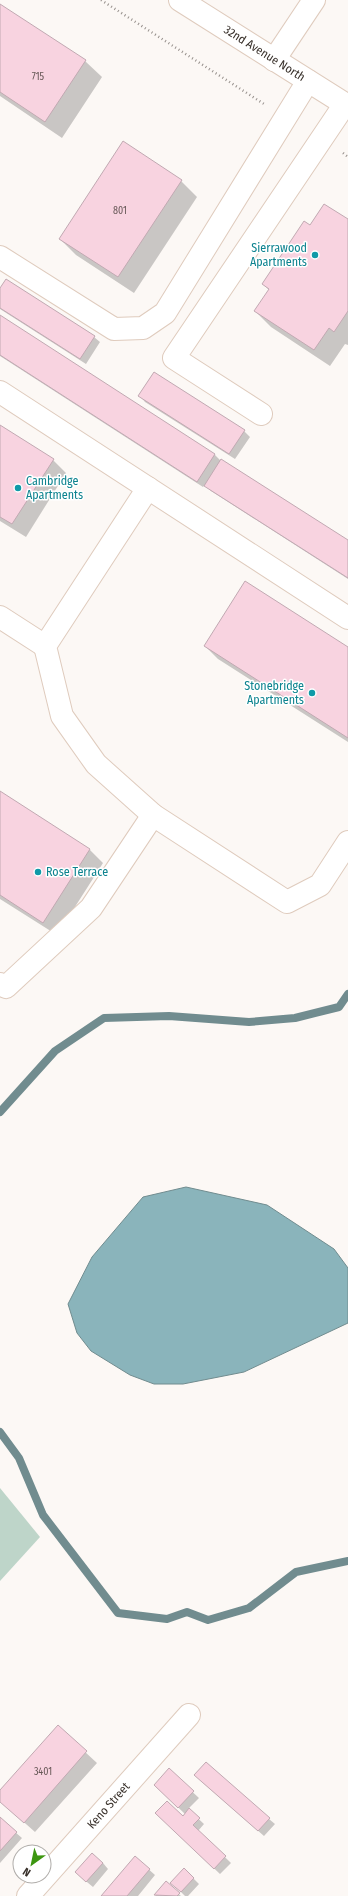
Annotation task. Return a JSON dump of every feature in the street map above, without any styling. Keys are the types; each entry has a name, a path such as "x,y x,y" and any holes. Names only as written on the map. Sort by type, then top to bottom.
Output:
{"street":[{"name":"32nd Avenue North","path":"180,0 346,105"},
{"path":"274,60 314,0"},
{"path":"0,257 114,329 143,328 165,313 308,81"},
{"path":"261,414 174,358 321,139 346,105"},
{"path":"0,392 348,618"},
{"path":"45,646 148,488"},
{"path":"0,617 45,646 62,716 96,764 153,815 287,902 320,885 348,842"},
{"path":"0,984 6,987 91,908 153,815"},
{"name":"Keno Street","path":"28,1896 189,1715"}],"path":[{"path":"101,0 286,118"},
{"path":"321,139 348,156"}],"green space":[{"path":"0,1488 40,1537 0,1581"}],"water":[{"path":"186,1187 267,1205 334,1249 348,1268 348,1323 244,1372 183,1384 154,1384 130,1375 91,1351 77,1333 68,1304 92,1257 143,1197"}],"building":[{"path":"0,4 86,60 45,122 0,92"},
{"path":"123,141 182,180 118,277 59,239"},
{"name":"Sierrawood Apartments","path":"324,204 348,219 348,311 334,332 329,328 314,350 254,311 269,289 262,284 304,221 310,225"},
{"path":"6,279 95,336 80,359 0,308 0,288"},
{"path":"0,315 215,454 197,482 0,355"},
{"path":"154,372 245,430 229,454 138,396"},
{"name":"Cambridge Apartments","path":"0,425 54,459 12,524 0,517"},
{"path":"221,459 348,540 348,578 204,486"},
{"name":"Stonebridge Apartments","path":"245,581 348,647 348,738 204,646"},
{"name":"Rose Terrace","path":"0,791 90,849 43,923 0,895"},
{"path":"58,1725 87,1751 24,1823 0,1802 0,1790"},
{"path":"206,1762 270,1818 258,1831 194,1775"},
{"path":"169,1768 194,1791 178,1808 154,1785"},
{"path":"167,1801 183,1816 189,1808 200,1818 193,1825 226,1856 214,1869 155,1813"},
{"path":"0,1817 17,1832 0,1851"},
{"path":"92,1853 103,1863 86,1882 75,1872"},
{"path":"135,1856 150,1869 127,1896 101,1896"},
{"path":"184,1868 194,1878 181,1892 170,1883"},
{"path":"166,1881 180,1893 177,1896 154,1895"}],"waterway":[{"path":"0,1112 55,1051 104,1018 169,1016 249,1022 295,1018 339,1007 348,994"},
{"path":"0,1432 19,1458 43,1515 118,1613 167,1619 187,1612 208,1620 249,1608 296,1572 348,1561"}],"place":[{"name":"Sierrawood Apartments","path":"315,255"},
{"name":"Cambridge Apartments","path":"18,488"},
{"name":"Stonebridge Apartments","path":"312,693"},
{"name":"Rose Terrace","path":"38,872"}]}
